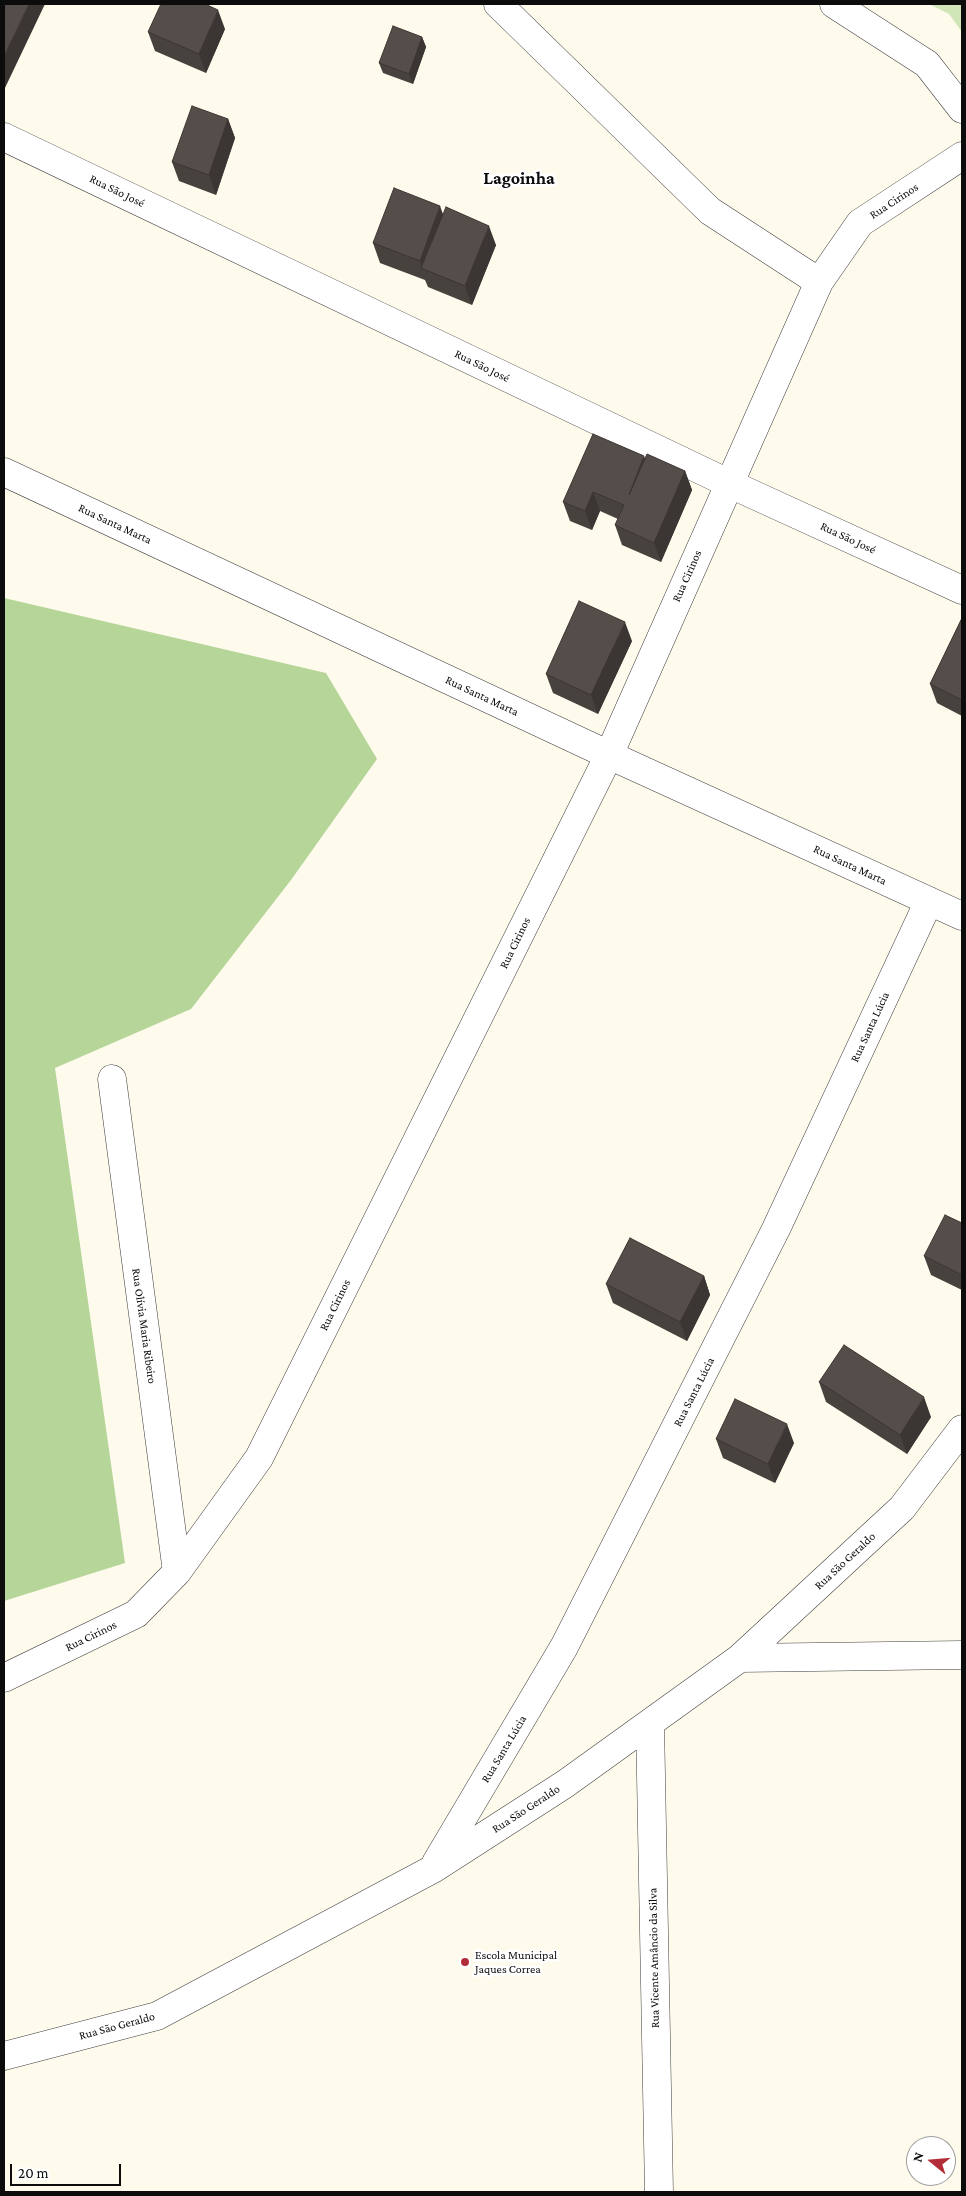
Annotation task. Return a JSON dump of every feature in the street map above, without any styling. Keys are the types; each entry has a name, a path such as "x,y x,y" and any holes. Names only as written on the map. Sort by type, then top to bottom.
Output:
{"street":[{"path":"498,4 710,211 819,282"},
{"path":"834,4 927,64 962,109"},
{"name":"Rua São José","path":"4,137 728,483 962,590"},
{"name":"Rua Cirinos","path":"4,1678 136,1614 177,1572 259,1458 609,755 728,483 819,282 860,223 962,156"},
{"name":"Rua Santa Marta","path":"4,472 609,755 962,916"},
{"name":"Rua Santa Lúcia","path":"433,1869 564,1646 776,1229 929,901"},
{"name":"Rua Olívia Maria Ribeiro","path":"112,1080 177,1572"},
{"name":"Rua São Geraldo","path":"4,2056 157,2016 433,1869 566,1784 740,1658 902,1508 962,1429"},
{"path":"740,1658 962,1655"},
{"name":"Rua Vicente Amâncio da Silva","path":"650,1724 659,2192"}],"green space":[{"path":"929,4 962,4 962,32 949,14"},
{"path":"4,598 326,673 377,759 291,880 191,1009 55,1068 125,1563 4,1601"}],"building":[{"path":"4,4 29,4 4,56"},
{"path":"161,4 205,4 218,10 199,54 148,32"},
{"path":"393,26 422,37 409,74 379,63"},
{"path":"192,106 228,119 209,175 172,162"},
{"path":"394,188 440,206 420,261 373,243"},
{"path":"446,207 489,226 465,286 421,268"},
{"path":"593,434 644,456 629,495 647,454 685,471 654,543 615,525 624,505 593,492 585,511 563,502"},
{"path":"579,601 625,622 591,695 546,674"},
{"path":"962,618 962,700 930,684"},
{"path":"945,1215 962,1223 962,1275 924,1256"},
{"path":"630,1238 704,1276 680,1322 606,1284"},
{"path":"844,1345 924,1397 900,1435 819,1382"},
{"path":"735,1399 787,1424 768,1464 716,1439"}],"place":[{"name":"Escola Municipal Jaques Correa","path":"465,1962"}],"district":[{"name":"Lagoinha","path":"519,178"}]}
